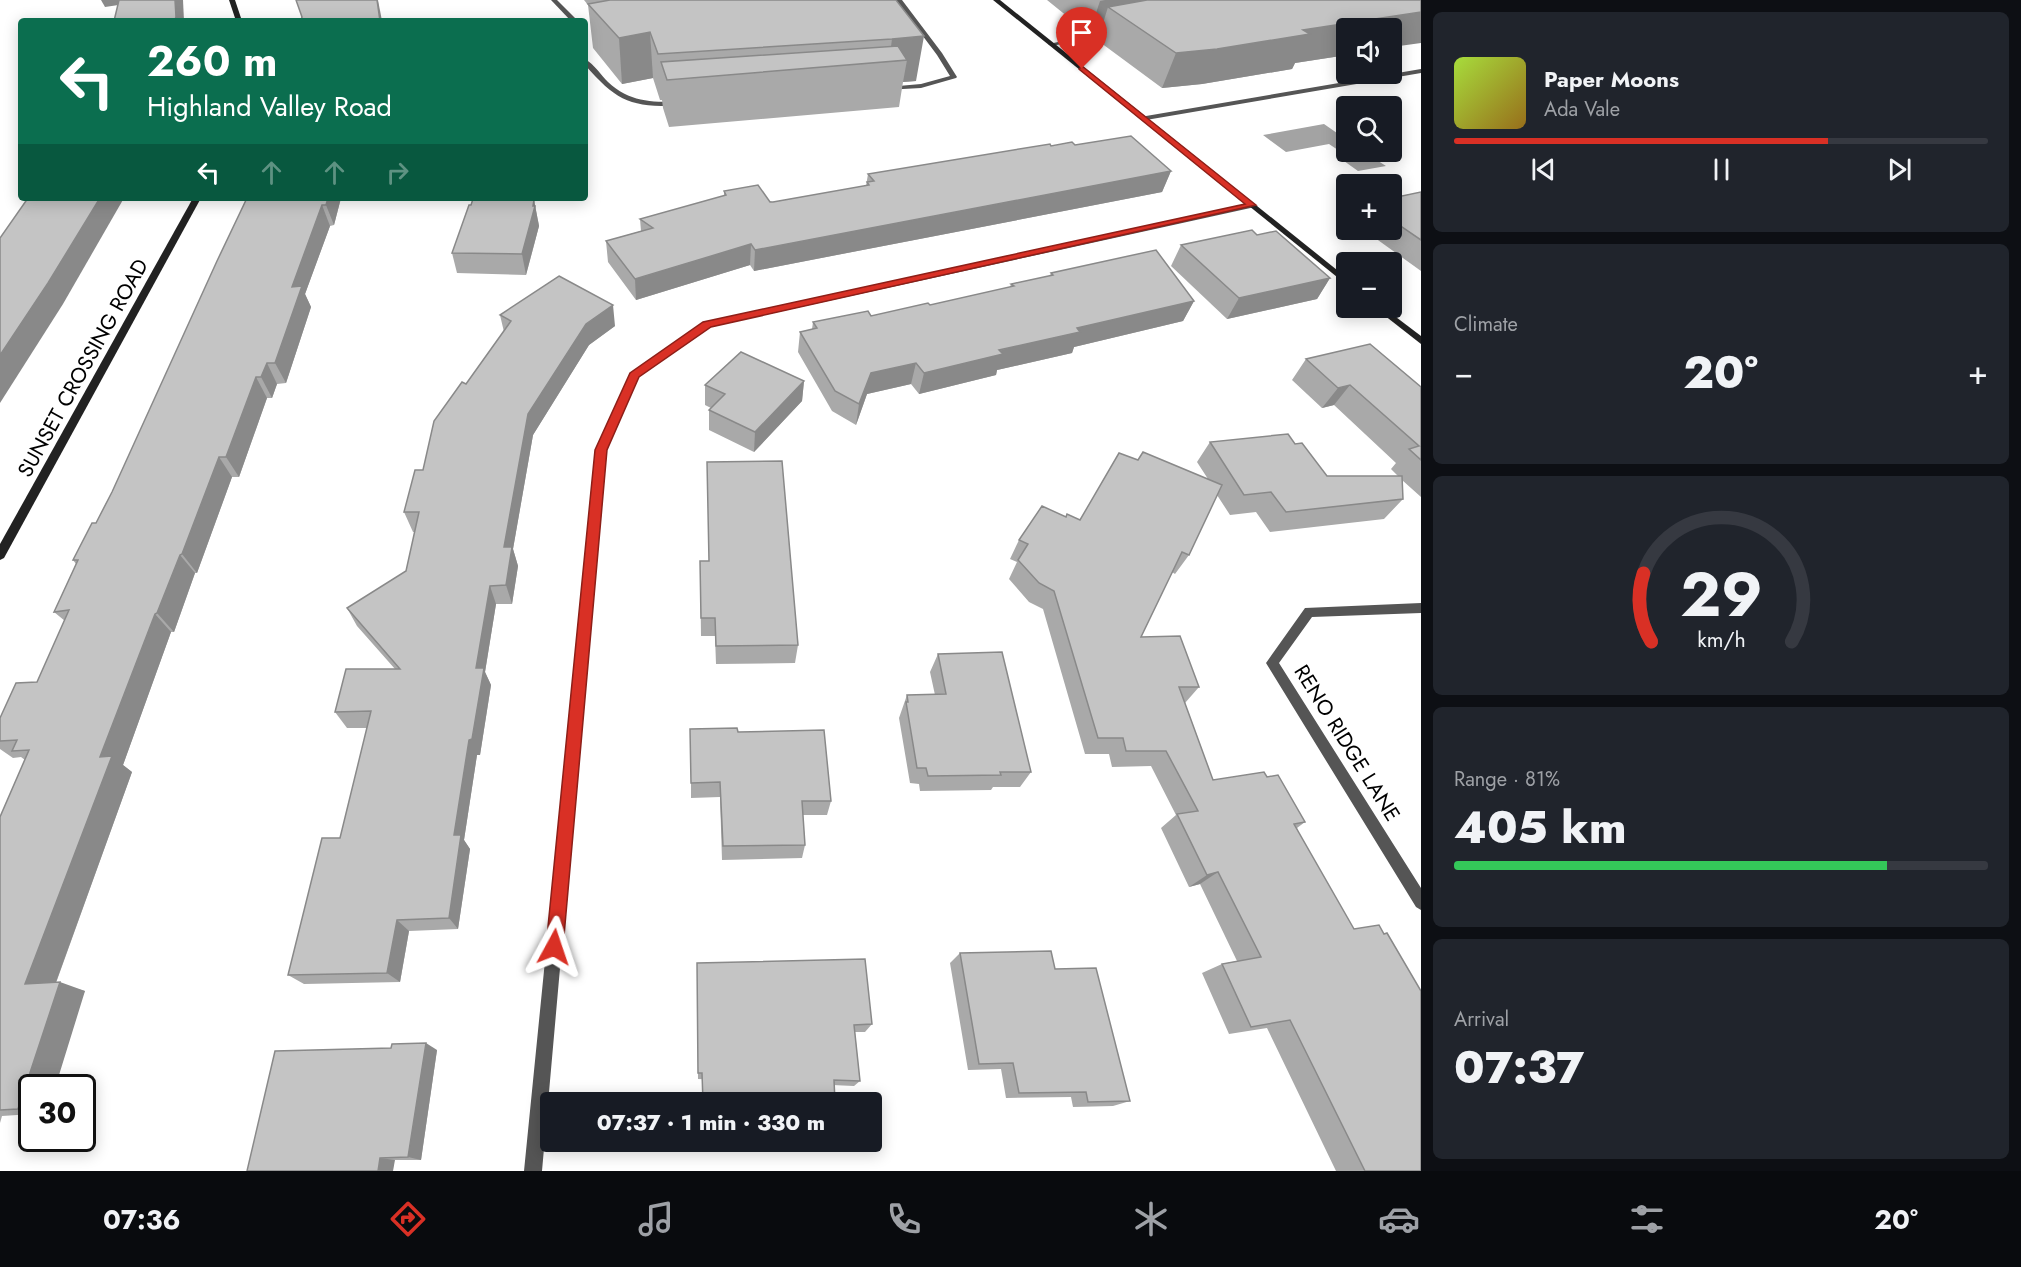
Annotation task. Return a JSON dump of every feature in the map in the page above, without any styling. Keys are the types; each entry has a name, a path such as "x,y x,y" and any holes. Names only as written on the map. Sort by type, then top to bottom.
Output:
{"street":[{"path":"232,0 238,18"},
{"path":"554,0 572,18"},
{"path":"873,90 921,86 954,77 940,54 899,0"},
{"path":"996,0 1146,118 1336,273"},
{"path":"1051,44 1119,33"},
{"path":"588,64 615,94 649,105 683,104"},
{"path":"1146,118 1421,71"},
{"name":"SUNSET CROSSING ROAD","path":"0,555 195,201"},
{"path":"533,1171 601,450 634,375 707,325 1252,205"},
{"path":"1392,318 1421,341"},
{"name":"RENO RIDGE LANE","path":"1421,608 1309,612 1272,663 1421,902"}],"shaded area":[{"path":"1324,124 1336,132 1336,149 1329,144 1286,152 1263,135"},
{"path":"1345,162 1380,162 1386,166 1358,171"}],"building":[{"path":"119,0 175,0 176,18 115,18"},
{"path":"296,0 377,0 380,18 302,18"},
{"path":"610,0 896,0 924,36 658,54 650,32 619,38 588,4"},
{"path":"1147,0 1421,0 1421,12 1382,18 1336,18 1336,25 1303,30 1310,34 1176,53 1108,7"},
{"path":"898,46 907,60 667,80 661,62"},
{"path":"1131,136 1171,171 755,250 751,244 635,279 606,241 653,228 640,219 726,195 724,191 758,185 770,202 773,202 869,185 867,182 874,181 868,174 1050,144 1051,146 1072,142 1075,145"},
{"path":"1421,192 1421,240 1402,227 1402,196"},
{"path":"26,201 98,201 0,355 0,238"},
{"path":"246,201 327,201 326,205 322,205 292,287 302,286 275,363 267,363 261,377 256,377 226,457 219,457 100,757 112,756 25,984 60,982 30,1074 18,1074 18,1109 0,1110 0,817 29,750 12,751 17,740 0,741 0,718 16,683 37,682 69,610 54,612 78,560 73,560 92,523 96,523"},
{"path":"472,201 534,201 533,206 535,206 522,254 452,253 469,205"},
{"path":"1252,230 1257,235 1276,231 1330,278 1239,298 1181,245"},
{"path":"1156,250 1194,301 1077,328 1080,332 999,350 1003,354 924,373 916,363 871,373 859,404 835,391 800,332 817,328 813,322 868,311 871,316 928,303 930,305 1014,286 1011,284 1053,275 1051,273"},
{"path":"559,276 613,305 586,324 528,414 504,547 512,547 506,585 490,586 476,668 484,668 472,739 469,740 454,835 461,835 449,918 397,920 387,973 288,975 322,838 340,838 371,711 335,712 346,669 400,669 347,608 406,571 419,512 404,512 415,470 423,470 434,421 462,382 466,384 511,321 500,315"},
{"path":"1370,344 1421,387 1421,460 1409,449 1419,446 1350,385 1338,388 1306,359"},
{"path":"741,352 804,381 755,432 709,410 725,394 705,385"},
{"path":"1288,434 1295,444 1302,443 1327,476 1402,476 1403,499 1286,512 1271,492 1244,495 1210,442"},
{"path":"1143,452 1222,485 1189,555 1182,552 1141,637 1180,636 1199,687 1179,687 1213,780 1264,772 1267,777 1278,775 1305,822 1294,824 1354,929 1379,925 1384,934 1387,933 1421,991 1421,1171 1365,1171 1290,1020 1251,1027 1222,964 1261,957 1218,872 1207,875 1177,814 1198,811 1166,751 1126,751 1123,738 1098,738 1054,591 1039,583 1018,560 1028,544 1019,540 1042,506 1066,517 1067,514 1080,520 1119,453 1138,460"},
{"path":"782,461 798,645 716,646 715,618 701,618 700,561 709,561 707,462"},
{"path":"1002,652 1031,772 1000,772 1001,775 928,776 926,768 917,768 906,702 908,702 907,695 946,694 938,654"},
{"path":"737,728 738,732 824,730 831,801 802,801 805,845 723,846 720,782 691,783 690,729"},
{"path":"1051,951 1055,969 1096,968 1130,1101 1088,1102 1086,1092 1019,1093 1013,1063 979,1064 960,953"},
{"path":"865,959 872,1024 854,1025 860,1081 834,1080 835,1092 703,1092 702,1073 698,1073 697,963"},
{"path":"426,1043 408,1157 380,1158 378,1171 247,1171 275,1051 391,1048 392,1044"}],"route":[{"path":"554,947 601,450 634,375 707,325 1252,205 1082,69"}]}
